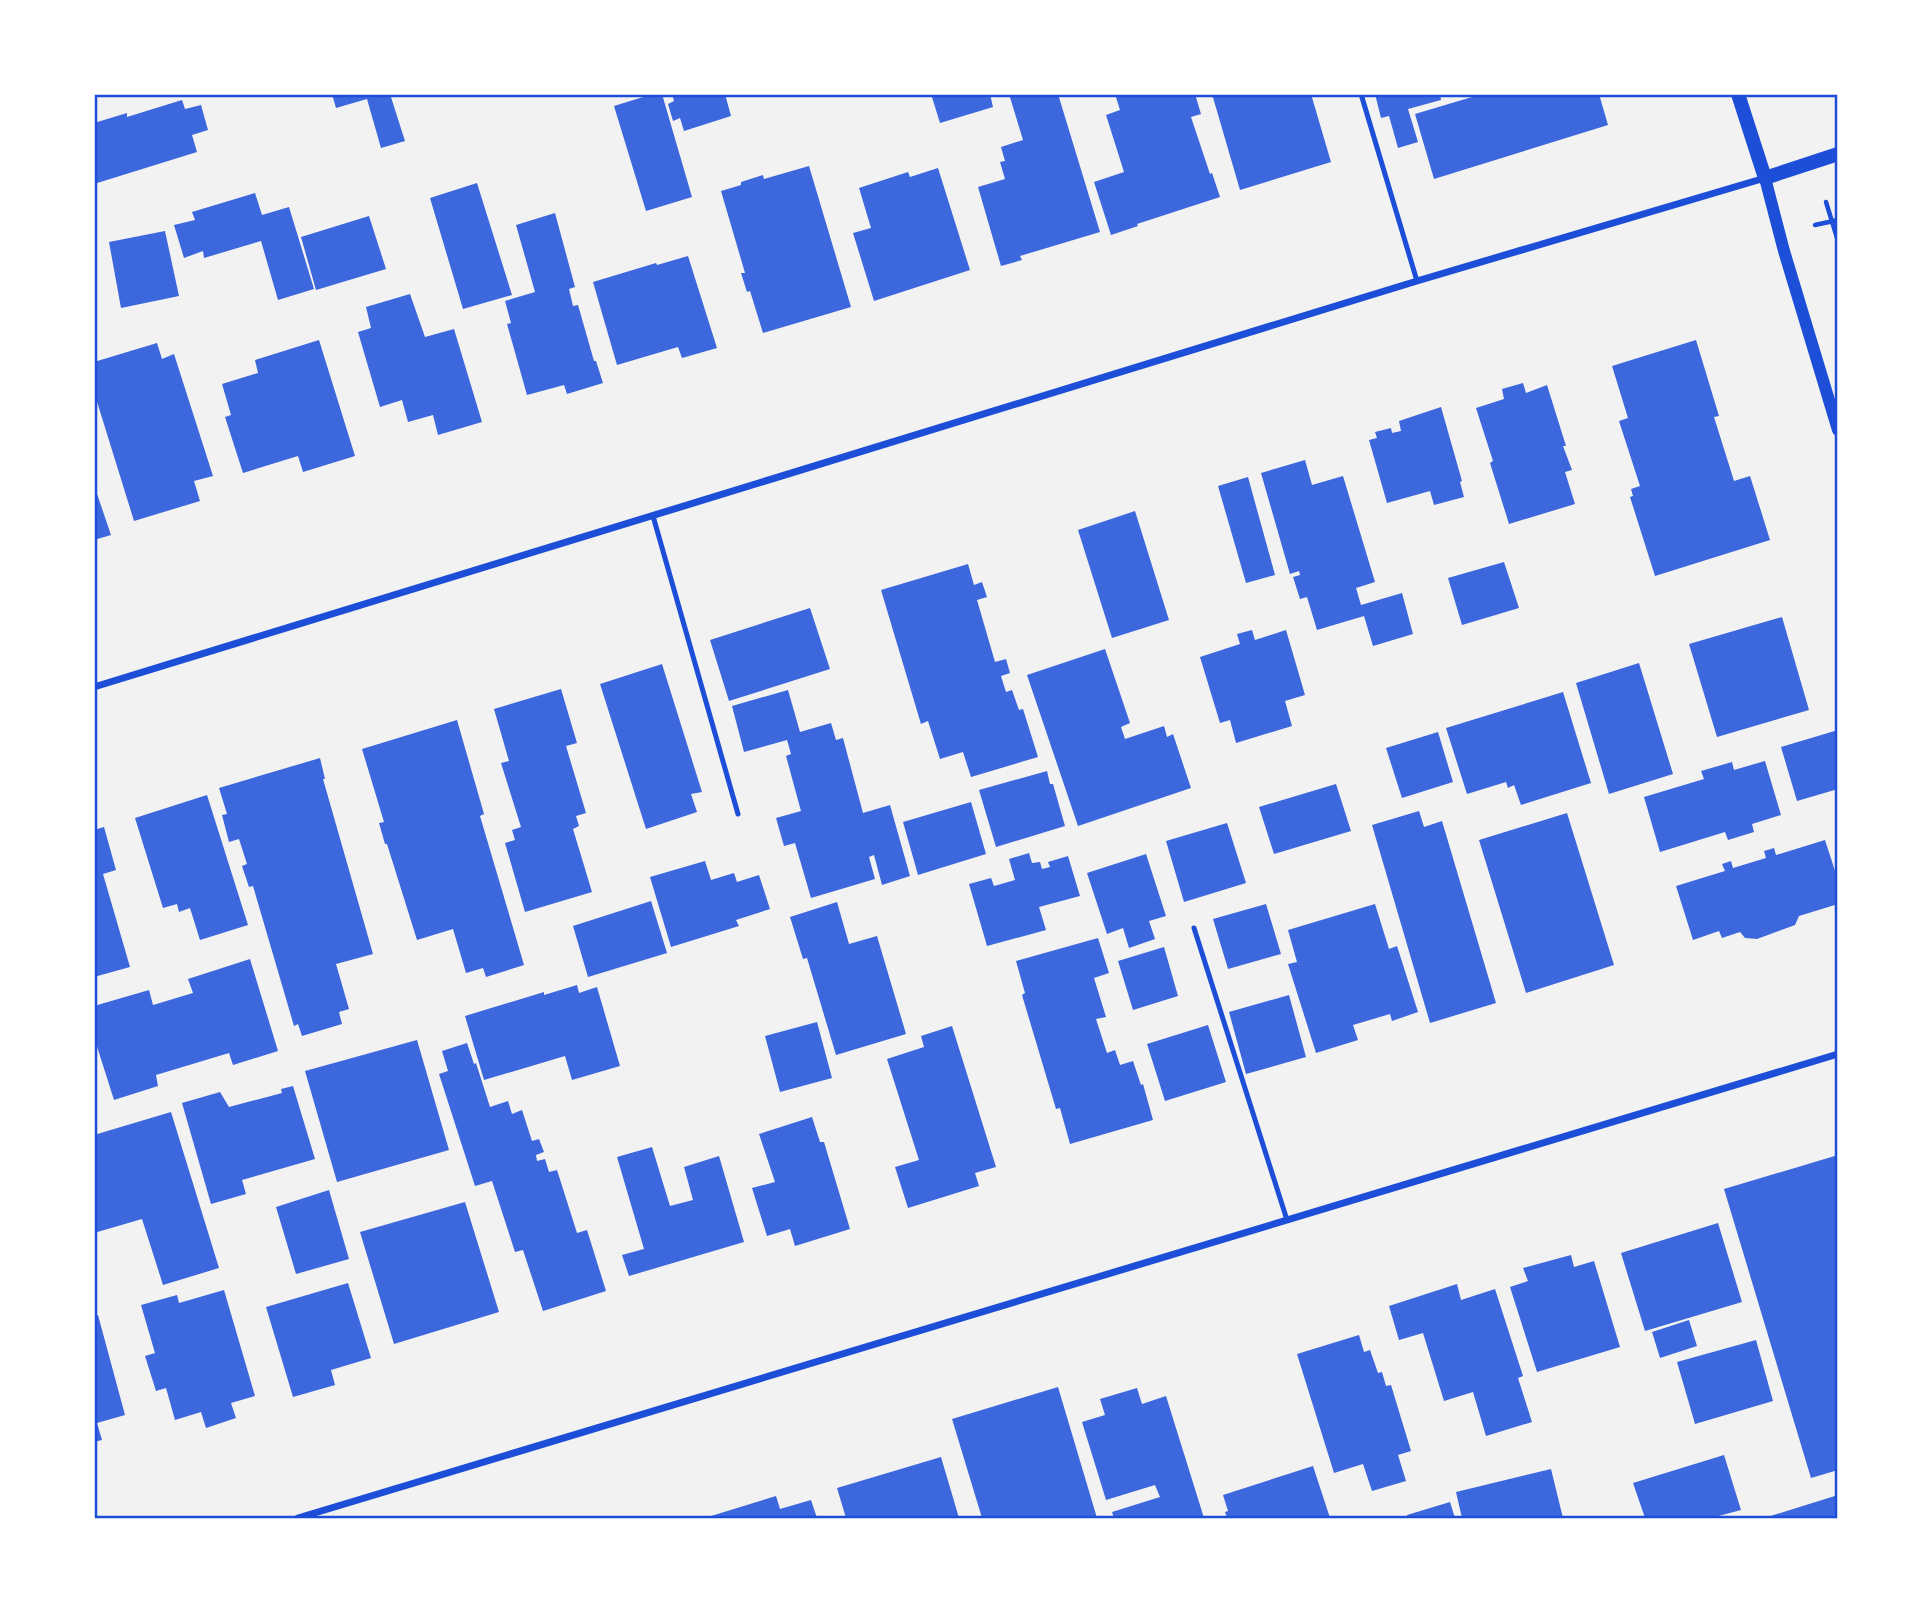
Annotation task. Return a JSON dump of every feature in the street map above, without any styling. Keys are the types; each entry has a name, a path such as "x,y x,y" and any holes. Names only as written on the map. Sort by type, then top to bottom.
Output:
{"main road":[{"path":"1738,94 1765,178 1838,154"}],"street":[{"path":"94,687 1417,281 1765,178 1838,430"},
{"path":"298,1518 1838,1054"}],"lane":[{"path":"1361,94 1417,281"},
{"path":"653,516 738,814"},
{"path":"1194,928 1287,1220"}],"path":[{"path":"1826,202 1834,220 1838,241"},
{"path":"1813,226 1834,220"}],"building":[{"path":"332,94 390,94 405,141 381,148 367,99 336,108"},
{"path":"653,94 662,94 692,197 646,211 614,106"},
{"path":"672,94 725,94 731,116 684,131 680,118 673,121 668,104 674,101"},
{"path":"931,94 990,94 993,107 940,123"},
{"path":"1009,94 1058,94 1100,232 1020,256 1022,260 1001,266 978,187 1005,179 1000,162 1005,161 1001,147 1023,140"},
{"path":"1115,94 1195,94 1201,114 1191,117 1220,197 1111,235 1094,182 1124,172 1106,115 1120,110"},
{"path":"1212,94 1311,94 1331,162 1240,190"},
{"path":"1375,94 1440,94 1441,100 1408,109 1418,142 1398,148 1389,116 1381,118"},
{"path":"1471,94 1599,94 1608,125 1434,179 1415,114 1472,97"},
{"path":"182,100 185,109 201,105 208,130 192,135 197,152 94,184 94,123 127,113 127,117"},
{"path":"809,166 851,307 763,333 750,291 747,292 741,273 745,273 721,191 763,175 764,179"},
{"path":"938,168 970,270 874,301 853,233 871,228 859,188 908,172 910,177"},
{"path":"477,183 512,295 463,309 430,198"},
{"path":"255,193 262,215 289,207 314,289 278,300 261,241 204,258 203,251 184,258 174,225 195,220 192,212"},
{"path":"555,213 575,287 569,289 573,306 578,305 603,383 567,394 564,385 527,395 507,324 511,323 505,301 535,292 516,225"},
{"path":"369,216 386,269 316,290 301,237"},
{"path":"165,231 179,296 121,308 109,242"},
{"path":"688,256 717,348 682,358 678,347 617,365 593,282"},
{"path":"410,294 425,337 454,329 482,422 438,435 433,415 408,422 402,400 380,407 358,332 371,328 366,307"},
{"path":"319,340 355,456 303,472 298,456 243,473 225,417 231,415 222,384 258,373 255,360"},
{"path":"1696,340 1719,416 1714,417 1734,481 1750,476 1770,540 1655,576 1630,497 1633,496 1631,489 1640,486 1619,421 1628,418 1612,366"},
{"path":"157,343 162,359 174,354 213,476 194,481 200,501 134,521 94,392 94,362"},
{"path":"1523,383 1526,393 1547,385 1572,470 1565,472 1575,504 1509,524 1476,408 1504,399 1502,389"},
{"path":"1441,407 1464,497 1434,505 1430,491 1387,503 1369,440 1377,438 1375,432 1391,428 1392,433 1401,431 1399,421"},
{"path":"1305,460 1312,485 1343,476 1375,582 1356,588 1361,605 1402,593 1413,634 1373,646 1364,616 1317,630 1307,597 1300,599 1293,577 1300,575 1299,571 1290,574 1261,473"},
{"path":"1248,477 1275,575 1246,583 1218,486"},
{"path":"94,485 111,535 94,540"},
{"path":"1135,511 1169,620 1112,638 1078,530"},
{"path":"1504,562 1519,608 1462,625 1448,578"},
{"path":"968,564 974,585 982,582 987,597 977,600 995,662 1006,659 1010,673 1001,676 1006,692 1012,690 1019,710 1023,709 1038,757 971,777 963,752 940,759 928,721 921,724 881,590"},
{"path":"810,608 830,669 729,701 710,640"},
{"path":"1782,617 1809,710 1717,737 1689,644"},
{"path":"1252,630 1255,640 1286,630 1305,695 1285,701 1292,726 1236,743 1230,720 1220,723 1200,657 1240,644 1237,634"},
{"path":"1105,649 1130,723 1121,727 1125,739 1164,726 1167,737 1173,734 1191,788 1078,826 1027,675"},
{"path":"1639,663 1673,774 1609,794 1576,683"},
{"path":"662,664 702,792 691,794 697,812 646,829 600,684"},
{"path":"561,689 577,743 566,746 586,813 576,816 579,826 573,829 592,892 525,912 505,843 515,840 512,830 521,827 501,763 509,761 494,709"},
{"path":"788,690 800,732 831,723 836,740 843,738 863,813 890,805 910,876 882,885 874,855 869,857 875,879 811,898 795,843 784,846 776,818 801,811 786,756 791,754 787,740 744,752 732,706"},
{"path":"1563,692 1591,783 1521,805 1514,785 1508,788 1506,782 1467,794 1446,728"},
{"path":"457,720 484,814 480,816 524,965 486,977 483,968 466,973 453,929 417,940 385,844 379,823 384,822 362,749"},
{"path":"1838,730 1838,789 1797,801 1781,747"},
{"path":"1438,732 1453,782 1402,798 1386,748"},
{"path":"320,758 323,779 373,954 336,964 349,1009 339,1012 342,1024 302,1036 298,1024 294,1026 253,886 249,887 242,866 247,864 239,839 229,842 222,815 227,814 219,788"},
{"path":"1765,761 1781,815 1752,824 1754,832 1728,840 1725,832 1660,852 1644,797 1704,779 1701,771 1732,762 1734,770"},
{"path":"1047,771 1065,826 996,847 979,790"},
{"path":"1336,784 1351,831 1274,854 1259,807"},
{"path":"207,795 248,925 200,940 190,908 179,912 177,904 163,908 135,818"},
{"path":"971,802 986,854 918,875 903,822"},
{"path":"1419,811 1424,827 1442,821 1496,1003 1430,1023 1372,825"},
{"path":"1567,813 1614,965 1526,993 1479,840"},
{"path":"1227,823 1246,883 1184,902 1166,841"},
{"path":"104,827 116,870 103,874 130,967 94,977 94,830"},
{"path":"1825,840 1838,880 1838,904 1799,916 1795,925 1757,939 1745,938 1740,932 1722,938 1719,931 1693,940 1676,886 1725,871 1722,864 1731,861 1733,868 1766,858 1764,851 1774,848 1776,855"},
{"path":"1029,853 1032,863 1040,862 1042,869 1050,867 1048,862 1068,856 1080,896 1039,907 1046,930 987,946 969,884 991,878 994,886 1015,880 1009,859"},
{"path":"1146,854 1166,916 1149,921 1155,939 1129,948 1123,928 1107,934 1087,873"},
{"path":"705,861 711,880 734,873 737,882 759,875 770,909 736,920 739,926 671,947 650,877"},
{"path":"651,901 667,953 588,977 573,926"},
{"path":"837,902 849,944 877,936 906,1034 836,1055 807,958 803,959 790,917"},
{"path":"1266,904 1281,954 1228,969 1213,919"},
{"path":"1375,904 1389,949 1397,946 1418,1012 1392,1021 1390,1014 1353,1025 1358,1040 1316,1053 1288,964 1297,962 1288,930"},
{"path":"1098,938 1109,973 1094,978 1106,1017 1096,1019 1107,1053 1115,1050 1120,1065 1133,1061 1153,1120 1070,1144 1060,1108 1056,1109 1022,995 1025,993 1016,961"},
{"path":"1164,947 1178,996 1133,1010 1118,961"},
{"path":"250,959 278,1051 233,1065 229,1053 156,1075 158,1086 114,1100 94,1037 94,1006 149,990 153,1005 193,993 188,979"},
{"path":"577,985 579,993 597,987 620,1066 572,1080 565,1056 484,1080 465,1016"},
{"path":"1289,995 1306,1057 1246,1074 1229,1012"},
{"path":"817,1022 832,1078 780,1092 765,1036"},
{"path":"1208,1025 1226,1082 1165,1101 1147,1044"},
{"path":"952,1026 996,1167 975,1173 979,1186 908,1208 895,1167 919,1160 887,1059 924,1047 921,1036"},
{"path":"417,1040 449,1150 337,1182 305,1071"},
{"path":"467,1043 490,1107 508,1101 512,1114 522,1110 532,1141 539,1139 544,1152 536,1155 537,1161 545,1159 549,1172 557,1170 577,1233 587,1230 606,1291 543,1311 523,1250 515,1252 492,1181 475,1186 439,1074 448,1071 442,1051"},
{"path":"293,1086 315,1159 242,1180 246,1194 211,1204 182,1103 220,1092 229,1107 282,1093 281,1089"},
{"path":"171,1112 219,1268 163,1285 142,1219 94,1233 94,1135"},
{"path":"812,1117 820,1142 824,1142 850,1229 795,1246 790,1229 767,1236 752,1188 775,1182 759,1134"},
{"path":"652,1147 670,1206 693,1200 684,1167 719,1156 744,1242 629,1276 622,1255 644,1249 617,1157"},
{"path":"1838,1155 1838,1470 1811,1478 1724,1189"},
{"path":"329,1190 349,1259 296,1274 276,1207"},
{"path":"465,1202 499,1312 394,1344 360,1232"},
{"path":"1718,1223 1742,1302 1645,1331 1621,1253"},
{"path":"1571,1255 1574,1267 1594,1261 1620,1347 1537,1372 1510,1287 1528,1281 1523,1268"},
{"path":"348,1283 371,1358 331,1370 335,1385 293,1397 266,1307"},
{"path":"1457,1284 1461,1300 1495,1289 1523,1376 1518,1378 1532,1422 1486,1436 1473,1392 1444,1401 1423,1333 1399,1340 1389,1306"},
{"path":"224,1290 255,1396 231,1403 236,1418 206,1428 201,1412 175,1420 166,1388 156,1391 145,1356 155,1353 141,1305 177,1295 179,1303"},
{"path":"98,1315 125,1415 97,1423 102,1440 94,1442 94,1316"},
{"path":"1689,1320 1697,1346 1660,1358 1652,1332"},
{"path":"1359,1335 1364,1352 1370,1350 1378,1373 1382,1372 1386,1386 1391,1385 1411,1451 1398,1455 1406,1481 1372,1491 1363,1464 1334,1473 1297,1354"},
{"path":"1756,1340 1773,1401 1695,1424 1677,1362"},
{"path":"1058,1387 1097,1518 982,1518 952,1419"},
{"path":"1137,1388 1142,1404 1166,1396 1204,1518 1114,1518 1112,1512 1160,1497 1155,1485 1106,1500 1082,1422 1105,1415 1100,1399"},
{"path":"1724,1455 1741,1510 1711,1518 1645,1518 1633,1483"},
{"path":"941,1457 959,1518 846,1518 837,1488"},
{"path":"1313,1466 1330,1518 1227,1518 1225,1512 1228,1511 1223,1495"},
{"path":"1551,1469 1563,1518 1462,1518 1456,1492"},
{"path":"1838,1495 1838,1518 1764,1518"},
{"path":"776,1496 780,1509 811,1500 817,1518 711,1516"},
{"path":"1450,1502 1455,1518 1408,1518 1407,1515"}]}
